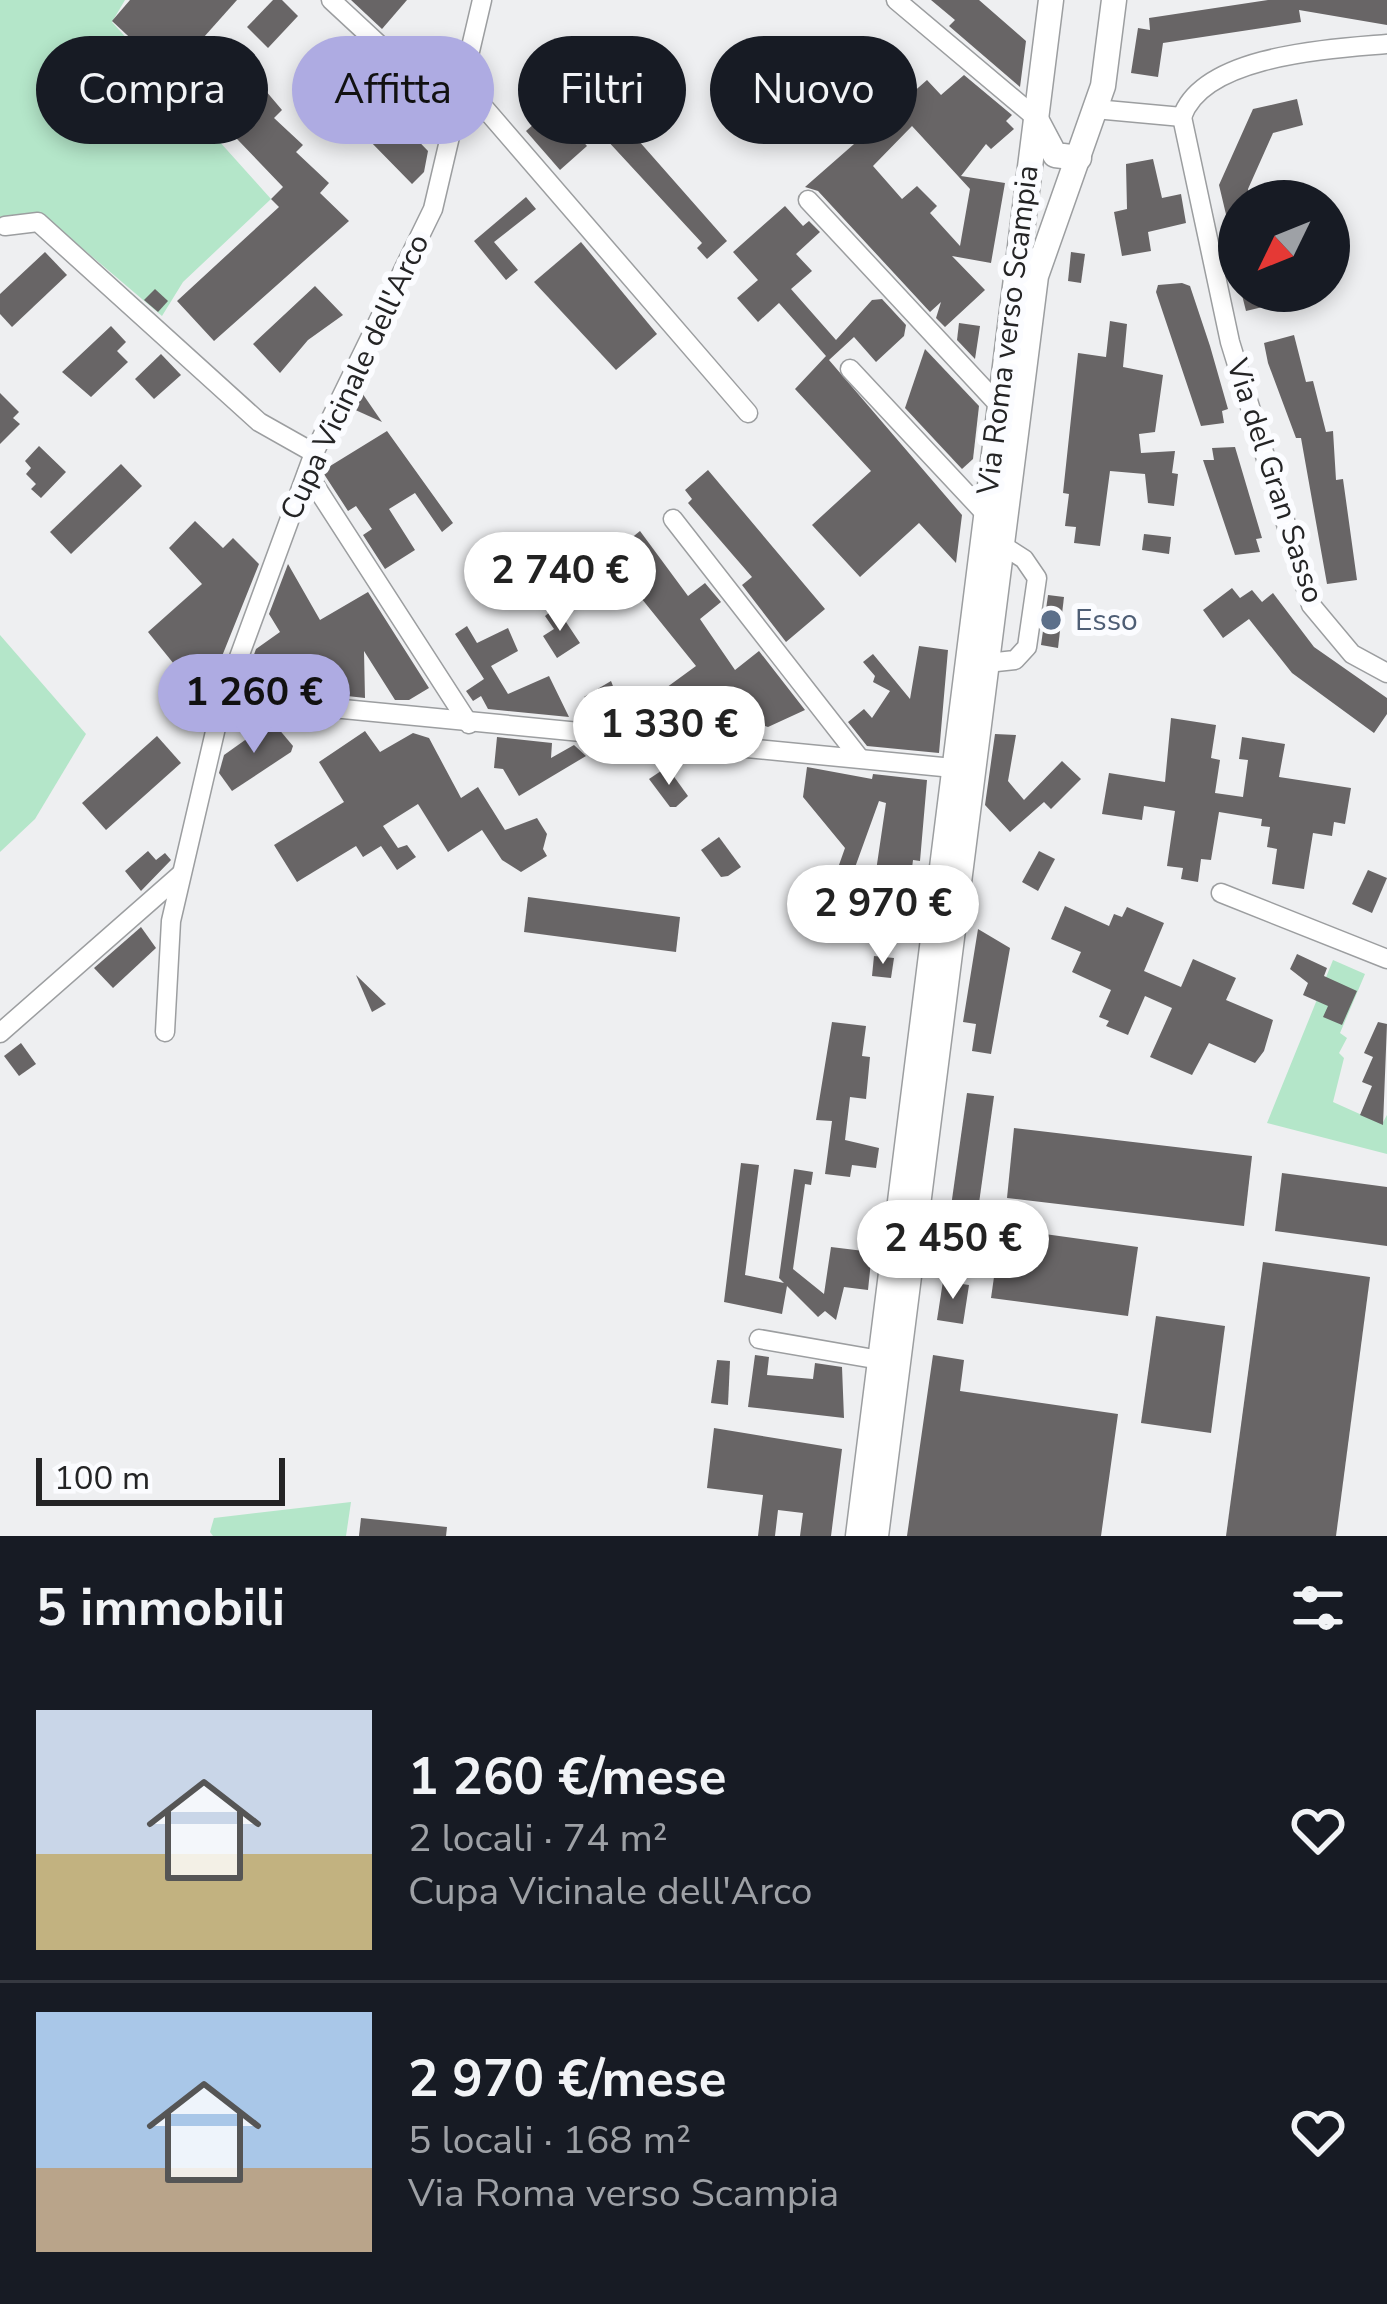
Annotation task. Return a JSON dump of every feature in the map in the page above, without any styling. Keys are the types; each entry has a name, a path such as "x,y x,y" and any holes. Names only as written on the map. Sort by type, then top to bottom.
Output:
{"main road":[{"name":"Via Roma verso Scampia","path":"858,1536 889,1361 987,663 998,404 1051,0"},
{"name":"Via Roma verso Scampia","path":"876,1536 889,1361 953,767 1036,276 1095,109 1114,0"},
{"path":"1035,117 1055,155 1079,158"}],"street":[{"path":"331,0 370,36"},
{"name":"Cupa Vicinale dell'Arco","path":"474,36 482,0"},
{"path":"896,0 1035,117"},
{"path":"1095,109 1182,117 1187,102 1214,79 1253,62 1387,44"},
{"name":"Via del Gran Sasso","path":"1182,117 1231,342 1311,605 1352,654 1387,673"},
{"path":"494,118 748,413"},
{"name":"Cupa Vicinale dell'Arco","path":"165,1032 180,875 221,706 314,453 433,209 448,144"},
{"path":"808,200 998,404"},
{"path":"5,226 38,222 259,422 314,453"},
{"name":"Via Roma verso Scampia","path":"850,369 996,530"},
{"path":"307,473 470,724"},
{"path":"673,519 858,756"},
{"path":"987,663 1015,660 1028,646 1037,578 996,530"},
{"path":"221,706 343,709 953,767"},
{"path":"0,1034 180,875"},
{"path":"1221,893 1387,959"},
{"path":"759,1339 889,1361"}],"green space":[{"path":"0,0 125,0 112,22 125,36 36,36 36,144 222,144 271,199 183,282 162,316 42,214 0,217"},
{"path":"0,635 86,734 35,819 0,852"},
{"path":"1333,960 1365,974 1340,1033 1347,1038 1339,1053 1344,1058 1333,1102 1382,1124 1387,1115 1387,1154 1267,1123"},
{"path":"351,1502 346,1536 213,1536 210,1532 214,1518"}],"building":[{"path":"130,0 237,0 205,36 128,36 112,21"},
{"path":"273,0 282,0 298,16 268,48 268,36 256,36 247,27"},
{"path":"351,0 407,0 382,29"},
{"path":"931,0 979,0 1026,41 1020,87 949,26 955,20"},
{"path":"1268,0 1387,0 1387,25 1299,10 1301,22 1163,43 1158,77 1131,73 1138,28 1150,30 1149,18"},
{"path":"964,75 1012,115 1006,121 1014,129 991,149 986,144 961,176 1005,183 991,263 952,256 985,290 945,327 936,318 941,302 930,312 818,191 805,187 854,144 894,144 873,166 902,199 917,186 937,206 930,213 960,246 970,189 917,131 917,89 927,80 941,95"},
{"path":"268,94 282,110 274,118 292,135 292,144 303,145 296,152 329,183 320,193 349,221 214,341 177,301 279,207 271,199 283,187 242,144 268,144"},
{"path":"1297,99 1303,125 1273,133 1252,180 1221,180 1253,109"},
{"path":"373,144 421,144 428,151 424,172 412,184"},
{"path":"537,144 585,144 587,146 560,170"},
{"path":"611,144 642,144 727,241 707,259 697,248 702,243"},
{"path":"1153,159 1162,198 1181,194 1186,223 1148,232 1151,251 1122,256 1114,212 1127,209 1126,164"},
{"path":"526,197 536,209 494,242 518,270 506,280 474,241"},
{"path":"785,206 803,226 809,221 820,232 796,254 812,271 791,289 836,340 872,300 882,299 906,325 904,336 876,362 854,337 829,360 962,515 956,563 919,523 860,577 812,525 871,471 795,389 826,356 779,303 758,322 737,298 758,280 733,252"},
{"path":"581,242 657,334 616,370 534,282"},
{"path":"45,252 67,275 12,327 0,314 0,294"},
{"path":"1071,252 1085,254 1081,283 1068,281"},
{"path":"1158,285 1190,286 1210,346 1228,409 1222,411 1224,423 1201,426 1156,292"},
{"path":"315,286 343,315 308,340 280,373 253,344"},
{"path":"155,289 168,301 158,312 144,300"},
{"path":"1110,321 1127,324 1123,367 1163,375 1155,432 1139,434 1141,453 1175,451 1172,473 1178,474 1174,506 1148,503 1145,474 1110,471 1100,546 1074,543 1076,527 1065,526 1069,494 1063,493 1078,353 1106,357"},
{"path":"959,323 980,326 975,359 957,340"},
{"path":"111,326 126,342 117,351 128,362 91,397 62,372"},
{"path":"1294,335 1306,382 1313,381 1326,432 1333,431 1336,480 1343,479 1357,580 1327,584 1301,438 1296,438 1268,363 1264,343"},
{"path":"925,349 979,406 973,459 962,469 905,408"},
{"path":"161,354 181,375 154,399 135,379"},
{"path":"360,390 382,422 351,408"},
{"path":"0,393 19,412 13,418 20,424 0,444"},
{"path":"387,431 453,523 442,532 415,493 389,509 415,550 385,569 363,535 372,529 356,506 348,511 322,471"},
{"path":"39,446 66,472 41,498 31,489 36,484 26,474 31,468 25,461"},
{"path":"1235,447 1262,538 1256,539 1260,552 1235,555 1203,460 1214,460 1212,448"},
{"path":"121,464 142,486 71,554 50,532"},
{"path":"708,470 825,609 786,642 742,585 752,577 688,503 692,499 685,490"},
{"path":"195,521 223,548 233,538 259,564 204,701 148,632 202,584 169,548"},
{"path":"640,531 688,596 705,583 721,602 700,619 735,670 759,651 805,710 768,727 759,724 732,692 723,700 717,692 666,727 648,701 696,666 608,557"},
{"path":"1144,534 1171,537 1169,554 1142,550"},
{"path":"288,564 320,620 368,592 429,688 409,700 395,700 364,651 365,698 303,691 240,693 256,649 280,632 269,614"},
{"path":"1232,588 1240,598 1252,590 1262,602 1273,593 1314,647 1387,698 1387,714 1374,733 1292,673 1249,619 1223,638 1203,610"},
{"path":"1048,595 1064,597 1058,648 1041,645"},
{"path":"556,607 580,643 557,658 543,636 554,629 545,616"},
{"path":"467,626 477,643 508,628 518,651 491,666 508,694 549,676 569,717 488,709 481,696 473,701 466,691 484,679 455,634"},
{"path":"919,646 948,650 939,753 867,746 848,722 864,709 872,718 890,691 873,682 875,676 863,662 873,654 910,699"},
{"path":"611,681 622,709 601,720 584,697"},
{"path":"1171,718 1216,725 1211,758 1220,760 1215,793 1243,797 1248,760 1239,759 1242,737 1285,744 1279,777 1351,788 1345,824 1334,822 1332,836 1313,833 1304,889 1272,884 1277,849 1267,847 1270,827 1261,826 1262,819 1219,812 1211,860 1201,859 1198,882 1181,879 1183,868 1167,866 1175,811 1144,806 1142,820 1102,814 1109,773 1165,782"},
{"path":"272,721 293,746 291,752 232,791 219,773 224,755"},
{"path":"365,731 380,752 413,733 429,738 461,798 478,787 505,830 537,818 547,834 543,849 547,856 521,872 502,860 482,830 448,852 418,804 383,826 398,848 407,845 416,857 397,870 381,846 363,857 356,846 297,882 274,845 344,802 319,762"},
{"path":"995,734 1016,735 1008,781 1024,800 1062,761 1081,779 1051,809 1044,802 1010,832 985,805"},
{"path":"157,736 181,763 106,830 82,803"},
{"path":"497,737 552,743 551,758 574,745 586,756 519,796 503,769 494,768"},
{"path":"667,767 688,796 676,807 670,807 649,779"},
{"path":"807,767 872,779 873,774 927,780 920,861 913,860 907,909 871,905 886,803 879,801 849,884 834,879 845,848 803,797"},
{"path":"719,837 741,867 721,877 701,850"},
{"path":"148,851 156,860 165,853 171,860 141,891 125,871"},
{"path":"1039,851 1055,859 1038,891 1022,882"},
{"path":"1368,870 1387,878 1372,913 1352,904"},
{"path":"528,897 680,917 676,952 524,932"},
{"path":"1065,906 1109,926 1114,914 1122,917 1127,907 1164,923 1144,971 1181,987 1193,959 1236,978 1226,1000 1273,1020 1264,1051 1255,1063 1209,1043 1192,1075 1150,1057 1172,1008 1145,996 1128,1035 1106,1026 1109,1021 1099,1017 1111,990 1072,972 1081,952 1051,939"},
{"path":"141,927 156,948 113,988 94,968"},
{"path":"978,929 1010,948 991,1054 972,1051 976,1024 963,1022"},
{"path":"1297,954 1327,968 1324,976 1357,991 1342,1025 1323,1017 1328,1006 1303,995 1308,983 1290,969"},
{"path":"874,956 894,958 891,978 872,976"},
{"path":"356,975 386,1004 372,1012"},
{"path":"832,1022 866,1026 862,1056 870,1057 866,1099 850,1097 845,1140 879,1148 876,1168 852,1165 850,1177 825,1174 832,1121 816,1120"},
{"path":"1378,1022 1387,1024 1383,1125 1360,1115 1372,1086 1362,1082 1373,1057 1364,1053"},
{"path":"21,1043 36,1064 19,1076 4,1056"},
{"path":"967,1093 994,1096 972,1253 945,1249"},
{"path":"1014,1128 1252,1156 1244,1226 1007,1198"},
{"path":"741,1163 759,1165 745,1275 784,1283 779,1278 794,1169 813,1172 811,1185 805,1184 793,1269 824,1294 831,1247 872,1252 868,1290 844,1287 836,1320 825,1311 818,1317 787,1286 782,1314 724,1302"},
{"path":"1282,1173 1387,1187 1387,1246 1275,1231"},
{"path":"1001,1228 1138,1247 1128,1316 991,1298"},
{"path":"1263,1262 1370,1277 1336,1536 1226,1536"},
{"path":"943,1281 969,1285 963,1324 937,1320"},
{"path":"1156,1316 1225,1326 1211,1433 1141,1423"},
{"path":"755,1355 769,1357 767,1375 813,1379 815,1363 842,1367 844,1418 748,1407"},
{"path":"933,1355 964,1360 960,1391 1118,1414 1101,1536 907,1536"},
{"path":"717,1360 730,1361 728,1405 711,1403"},
{"path":"714,1428 842,1449 831,1536 800,1536 803,1513 778,1510 775,1536 758,1536 763,1495 707,1488"},
{"path":"361,1518 447,1527 446,1536 359,1536"}],"place":[{"name":"Esso","path":"1051,620"}]}
